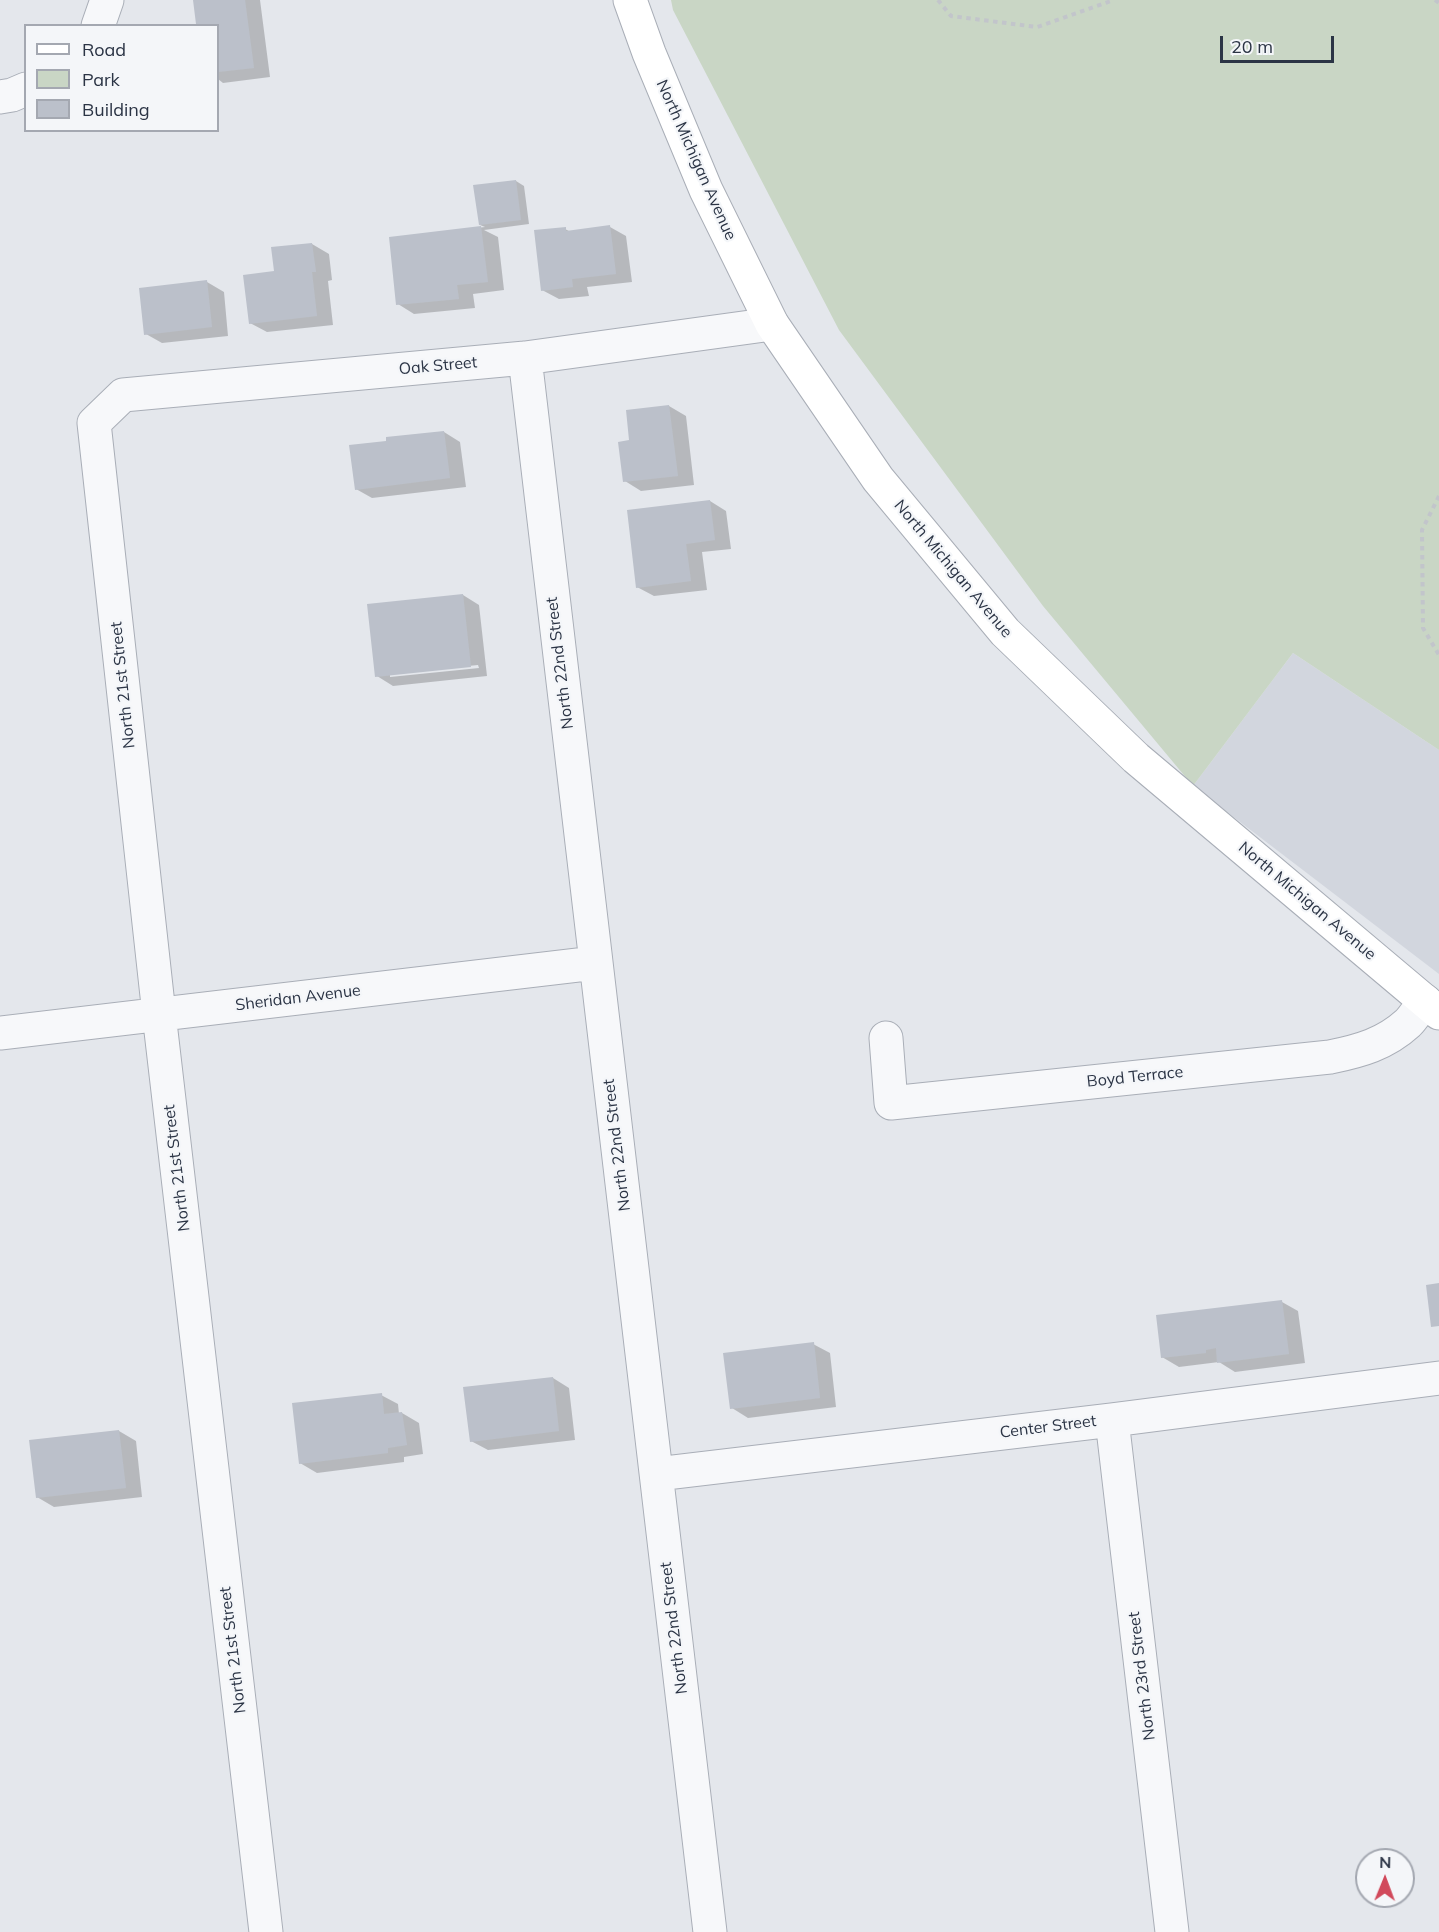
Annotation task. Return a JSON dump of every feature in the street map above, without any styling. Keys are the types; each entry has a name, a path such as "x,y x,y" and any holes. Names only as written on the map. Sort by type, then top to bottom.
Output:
{"street":[{"path":"99,24 107,0"},
{"name":"North Michigan Avenue","path":"630,0 649,53 706,190 772,324 878,479 1005,632 1136,758 1432,1007"},
{"path":"0,97 24,90"},
{"name":"Oak Street","path":"109,409 123,395 525,358 772,324"},
{"name":"North 22nd Street","path":"525,358 710,1932"},
{"name":"North 21st Street","path":"109,409 94,423 159,1014 266,1932"},
{"name":"Sheridan Avenue","path":"0,1033 595,963"},
{"name":"Boyd Terrace","path":"886,1038 891,1103 1330,1057 1362,1051 1387,1038 1432,1007"},
{"name":"Center Street","path":"657,1474 1112,1420 1439,1378"},
{"name":"North 23rd Street","path":"1112,1420 1172,1932"}],"path":[{"path":"938,0 951,16 1037,27 1114,0"},
{"path":"1435,0 1439,3"},
{"path":"1439,496 1422,530 1423,628 1439,655"}],"shaded area":[{"path":"1293,653 1439,750 1439,974 1193,786"}],"green space":[{"path":"671,0 1439,0 1439,750 1293,653 1193,786 1043,606 839,330 673,10"}],"building":[{"path":"193,0 245,0 254,68 219,72 219,24 196,24"},
{"path":"516,180 521,220 479,225 473,185"},
{"path":"610,225 616,274 572,279 573,287 541,291 534,230 566,227 566,231"},
{"path":"481,226 488,282 457,285 459,299 396,305 389,237"},
{"path":"312,243 316,272 312,272 317,316 249,324 243,275 274,271 271,247"},
{"path":"207,280 212,327 144,335 139,288"},
{"path":"669,405 678,476 623,482 618,442 629,440 626,410"},
{"path":"444,431 450,478 355,490 349,445 386,441 386,437"},
{"path":"710,500 715,540 686,544 691,581 636,588 627,510"},
{"path":"463,594 471,667 375,677 367,604"},
{"path":"1439,1283 1439,1326 1431,1327 1426,1285"},
{"path":"1282,1300 1289,1354 1217,1363 1216,1348 1206,1350 1206,1353 1161,1358 1156,1315"},
{"path":"814,1342 820,1398 730,1409 723,1353"},
{"path":"553,1377 559,1431 470,1442 463,1387"},
{"path":"382,1393 384,1414 402,1412 407,1445 388,1448 388,1453 299,1464 292,1403"},
{"path":"119,1430 126,1488 36,1498 29,1440"}]}
